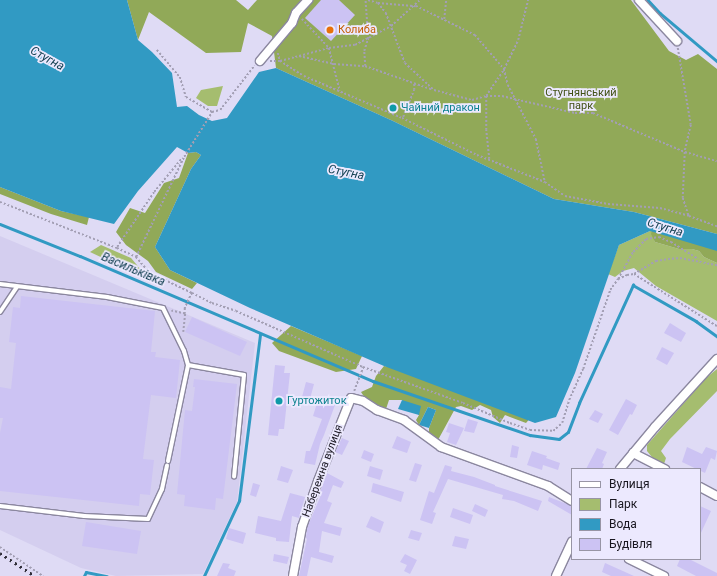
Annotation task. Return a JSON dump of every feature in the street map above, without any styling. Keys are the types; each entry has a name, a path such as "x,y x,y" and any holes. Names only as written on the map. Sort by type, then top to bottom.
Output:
{"street":[{"path":"260,61 292,22 296,13 308,0"},
{"path":"639,0 677,41"},
{"path":"621,468 717,359"},
{"path":"351,398 363,401 377,410 404,420 441,447 548,486 571,500"},
{"name":"Набережна вулиця","path":"293,576 302,527 318,481 351,398"},
{"path":"633,453 663,468"},
{"path":"701,488 717,496"},
{"path":"556,576 571,544"},
{"path":"631,560 664,576"}],"lane":[{"path":"0,284 107,297 163,308 184,351 188,365 162,489 148,519 84,516 0,506"},
{"path":"0,312 17,287"},
{"path":"188,365 244,375 234,477"}],"path":[{"path":"365,0 368,39 364,51 365,66"},
{"path":"368,0 378,3 416,6 475,35 504,69 508,85 536,139 545,182"},
{"path":"157,50 180,77 186,98 212,112 220,110 250,69 260,61 280,61 329,48 355,45 391,26 416,6 420,0"},
{"path":"444,19 446,0"},
{"path":"489,159 486,130 486,96 504,69 518,40 528,0"},
{"path":"378,3 386,13 405,64 434,90"},
{"path":"296,13 329,48 340,91"},
{"path":"677,41 691,125 685,152 683,198 689,216"},
{"path":"299,56 334,64 365,66 414,84 472,100 486,96 502,96 517,101 557,108 575,113 594,113 685,152 717,162"},
{"path":"280,61 304,76 402,118 489,159 545,182 565,196 608,204 660,208 717,226"},
{"path":"402,118 414,90 414,84"},
{"path":"136,257 184,157 212,112"},
{"path":"117,248 154,192 184,157"},
{"path":"0,202 117,248 136,257 150,274 212,303 236,311 363,366 463,403 530,430 553,431 562,423 569,400 583,369 610,290 633,252 646,239 659,237 671,242 700,260"},
{"path":"618,279 634,274 656,261 680,258 700,260 717,265"},
{"path":"634,274 717,326"},
{"path":"182,332 185,308 192,293"},
{"path":"163,308 184,314"},
{"path":"351,398 363,366"},
{"path":"0,547 43,576"}],"shaded area":[{"path":"0,236 255,343 237,502 203,574 116,576 81,568 0,530"}],"green space":[{"name":"Стугнянський парк","path":"127,0 236,0 248,10 257,0 631,0 669,51 686,60 698,54 717,69 717,234 634,212 554,199 393,121 276,68 272,36 248,23 241,52 206,53 149,12 138,40"},
{"path":"223,86 217,106 208,106 196,98 201,90"},
{"path":"196,152 201,155 191,169 155,247 170,270 197,283 192,289 156,272 148,261 126,245 116,232 130,208 145,213 164,183 179,178 188,153"},
{"path":"0,187 61,211 89,217 87,225 51,214 0,194"},
{"path":"653,227 717,247 717,263 704,257 699,251 692,249 679,249 655,242 651,234"},
{"path":"652,231 655,242 679,249 692,249 699,251 704,257 717,263 717,321 656,286 634,268 623,271 615,277 608,274 619,245"},
{"path":"101,245 131,258 142,271 141,276 90,252"},
{"path":"291,326 362,356 356,369 336,372 279,351 272,343"},
{"path":"384,366 438,376 533,415 526,423 505,415 500,423 493,417 491,410 480,405 472,410 461,406 456,407 438,440 429,436 429,428 436,410 428,407 419,425 416,420 419,415 402,400 389,400 386,409 379,407 365,398 361,392 372,387 376,376"},
{"path":"717,369 717,391 670,439 661,451 666,458 664,464 656,462 647,451 647,445 706,378"}],"water":[{"name":"Стугна","path":"0,0 127,0 138,40 172,73 177,107 187,106 199,115 212,121 227,118 259,72 276,68 393,121 554,199 634,212 717,234 717,251 650,231 619,245 575,373 556,417 535,423 384,366 250,308 170,270 155,247 191,169 201,155 196,152 188,153 177,147 138,191 114,224 61,211 0,187"},
{"path":"402,400 421,406 419,415 398,409"},
{"path":"428,407 436,410 429,428 419,425"}],"building":[{"name":"Колиба","path":"321,0 339,0 355,15 331,41 305,18"},
{"path":"21,296 155,311 151,352 156,352 155,357 180,360 176,398 151,395 143,459 154,460 150,495 140,494 139,506 0,491 0,433 3,418 0,418 0,387 11,389 16,343 9,342 13,307 20,308"},
{"path":"192,317 247,342 240,356 185,332"},
{"path":"670,323 686,333 681,342 664,333"},
{"path":"662,347 674,353 667,365 656,359"},
{"name":"Гуртожиток","path":"275,365 285,366 284,373 290,373 284,429 279,429 278,436 268,435"},
{"path":"194,379 237,384 223,499 216,498 215,510 184,506 185,495 177,494 185,410 192,411 195,387 193,387"},
{"path":"306,382 314,384 310,399 302,397"},
{"path":"626,399 637,405 618,435 609,430"},
{"path":"318,400 335,405 320,444 315,465 304,463 306,451 310,451 322,419 313,416"},
{"path":"595,410 603,414 598,423 589,419"},
{"path":"468,419 478,422 474,433 464,431"},
{"path":"449,423 464,428 456,445 447,442 450,433 446,432"},
{"path":"397,436 411,442 407,453 392,448"},
{"path":"342,438 349,441 342,455 335,452"},
{"path":"512,445 519,447 517,458 510,457"},
{"path":"687,447 702,454 706,447 717,451 715,460 711,458 705,473 701,471 701,468 695,468 682,462"},
{"path":"597,448 607,452 602,463 604,464 602,468 587,468"},
{"path":"364,450 374,454 371,462 361,458"},
{"path":"532,451 547,456 546,458 560,463 558,470 543,465 542,470 527,465"},
{"path":"415,463 422,465 416,482 409,480"},
{"path":"445,465 452,467 451,471 474,477 495,486 542,501 538,511 514,501 502,499 503,495 448,479 433,512 436,513 432,524 420,520 429,491 434,493"},
{"path":"281,466 293,470 288,483 277,480"},
{"path":"370,466 383,470 380,480 367,476"},
{"path":"327,473 344,482 341,488 333,485 327,501 332,503 324,523 342,528 340,536 322,531 319,552 334,556 332,563 311,557 307,576 299,576 307,539 307,528 321,495 319,495"},
{"path":"253,483 260,485 256,497 250,495"},
{"path":"373,483 404,492 401,502 371,492"},
{"path":"290,493 305,497 299,518 292,516 289,542 276,541 276,538 255,533 258,516 281,521"},
{"path":"549,497 571,506 571,514 548,501"},
{"path":"475,504 488,510 485,517 472,511"},
{"path":"701,506 711,511 701,533"},
{"path":"453,508 473,515 470,524 450,517"},
{"path":"371,516 384,522 380,533 366,527"},
{"path":"86,522 141,531 137,554 82,546"},
{"path":"229,528 246,533 243,544 226,539"},
{"path":"411,530 422,533 419,541 408,538"},
{"path":"455,536 469,539 466,549 452,546"},
{"path":"274,554 289,557 287,564 273,561"},
{"path":"405,554 417,560 410,574 404,571 407,565 400,562"},
{"path":"680,560 691,560 717,573 717,576 696,576 677,566"},
{"path":"223,563 230,564 228,568 236,571 234,576 217,576"},
{"path":"605,563 634,576 611,576 602,572"}],"waterway":[{"path":"648,0 660,13 717,61"},
{"path":"0,224 80,256 373,381 530,435 559,439 568,432 579,403 633,285 696,321 717,336"},
{"name":"Васильківка","path":"204,576 239,501 260,334"},
{"name":"Васильківка","path":"84,576 86,572 107,576"}],"railway":[{"path":"0,553 35,576"}],"place":[{"name":"Колиба","path":"330,30"},
{"name":"Чайний дракон","path":"393,108"},
{"name":"Гуртожиток","path":"279,401"}]}
